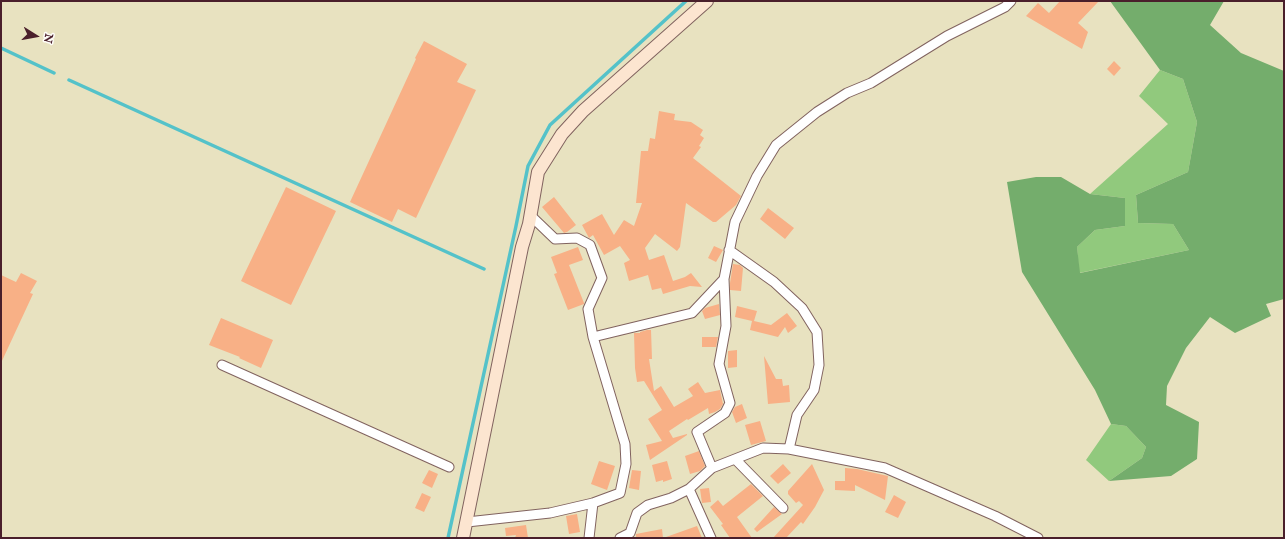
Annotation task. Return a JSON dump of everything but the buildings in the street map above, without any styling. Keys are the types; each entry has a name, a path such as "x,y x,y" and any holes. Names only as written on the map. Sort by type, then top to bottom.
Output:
{"street":[{"path":"463,538 538,172 562,134 583,111 707,1"},
{"path":"712,468 697,432 725,413 730,403 719,364 726,326 724,279 729,250 735,222 757,176 776,145 817,112 847,93 871,83 947,36 1005,7 1011,1"},
{"path":"466,522 550,513 593,503 620,493 626,464 625,444 594,337 588,310 602,278 590,245 577,238 555,239 530,215"},
{"path":"729,250 774,282 802,308 817,332 819,366 814,390 797,415 789,450"},
{"path":"594,337 692,313 724,279"},
{"path":"222,364 449,467"},
{"path":"620,538 630,533 637,513 648,505 671,498 689,489 712,468 763,448 789,450 885,468 995,516 1038,538"},
{"path":"735,459 783,508"},
{"path":"689,489 711,538"},
{"path":"589,538 593,503"}],"green space":[{"path":"1110,1 1224,1 1210,25 1241,53 1284,71 1284,299 1266,304 1271,316 1235,333 1210,317 1186,348 1167,386 1166,405 1199,422 1197,459 1171,476 1109,481 1142,458 1146,447 1126,426 1111,424 1095,390 1022,272 1007,182 1036,177 1061,177 1090,194 1125,198 1125,226 1095,230 1077,247 1080,273 1189,250 1173,224 1138,223 1136,195 1188,172 1197,122 1183,79 1160,70"},
{"path":"1160,70 1183,79 1197,122 1188,172 1136,195 1138,223 1173,224 1189,250 1079,273 1077,247 1095,230 1125,226 1125,198 1090,194 1168,124 1139,96"},
{"path":"1111,424 1126,426 1146,447 1142,458 1109,481 1086,460"}],"waterway":[{"path":"448,538 528,166 550,125 686,1"},
{"path":"1,48 54,73"},
{"path":"69,80 484,269"}]}
